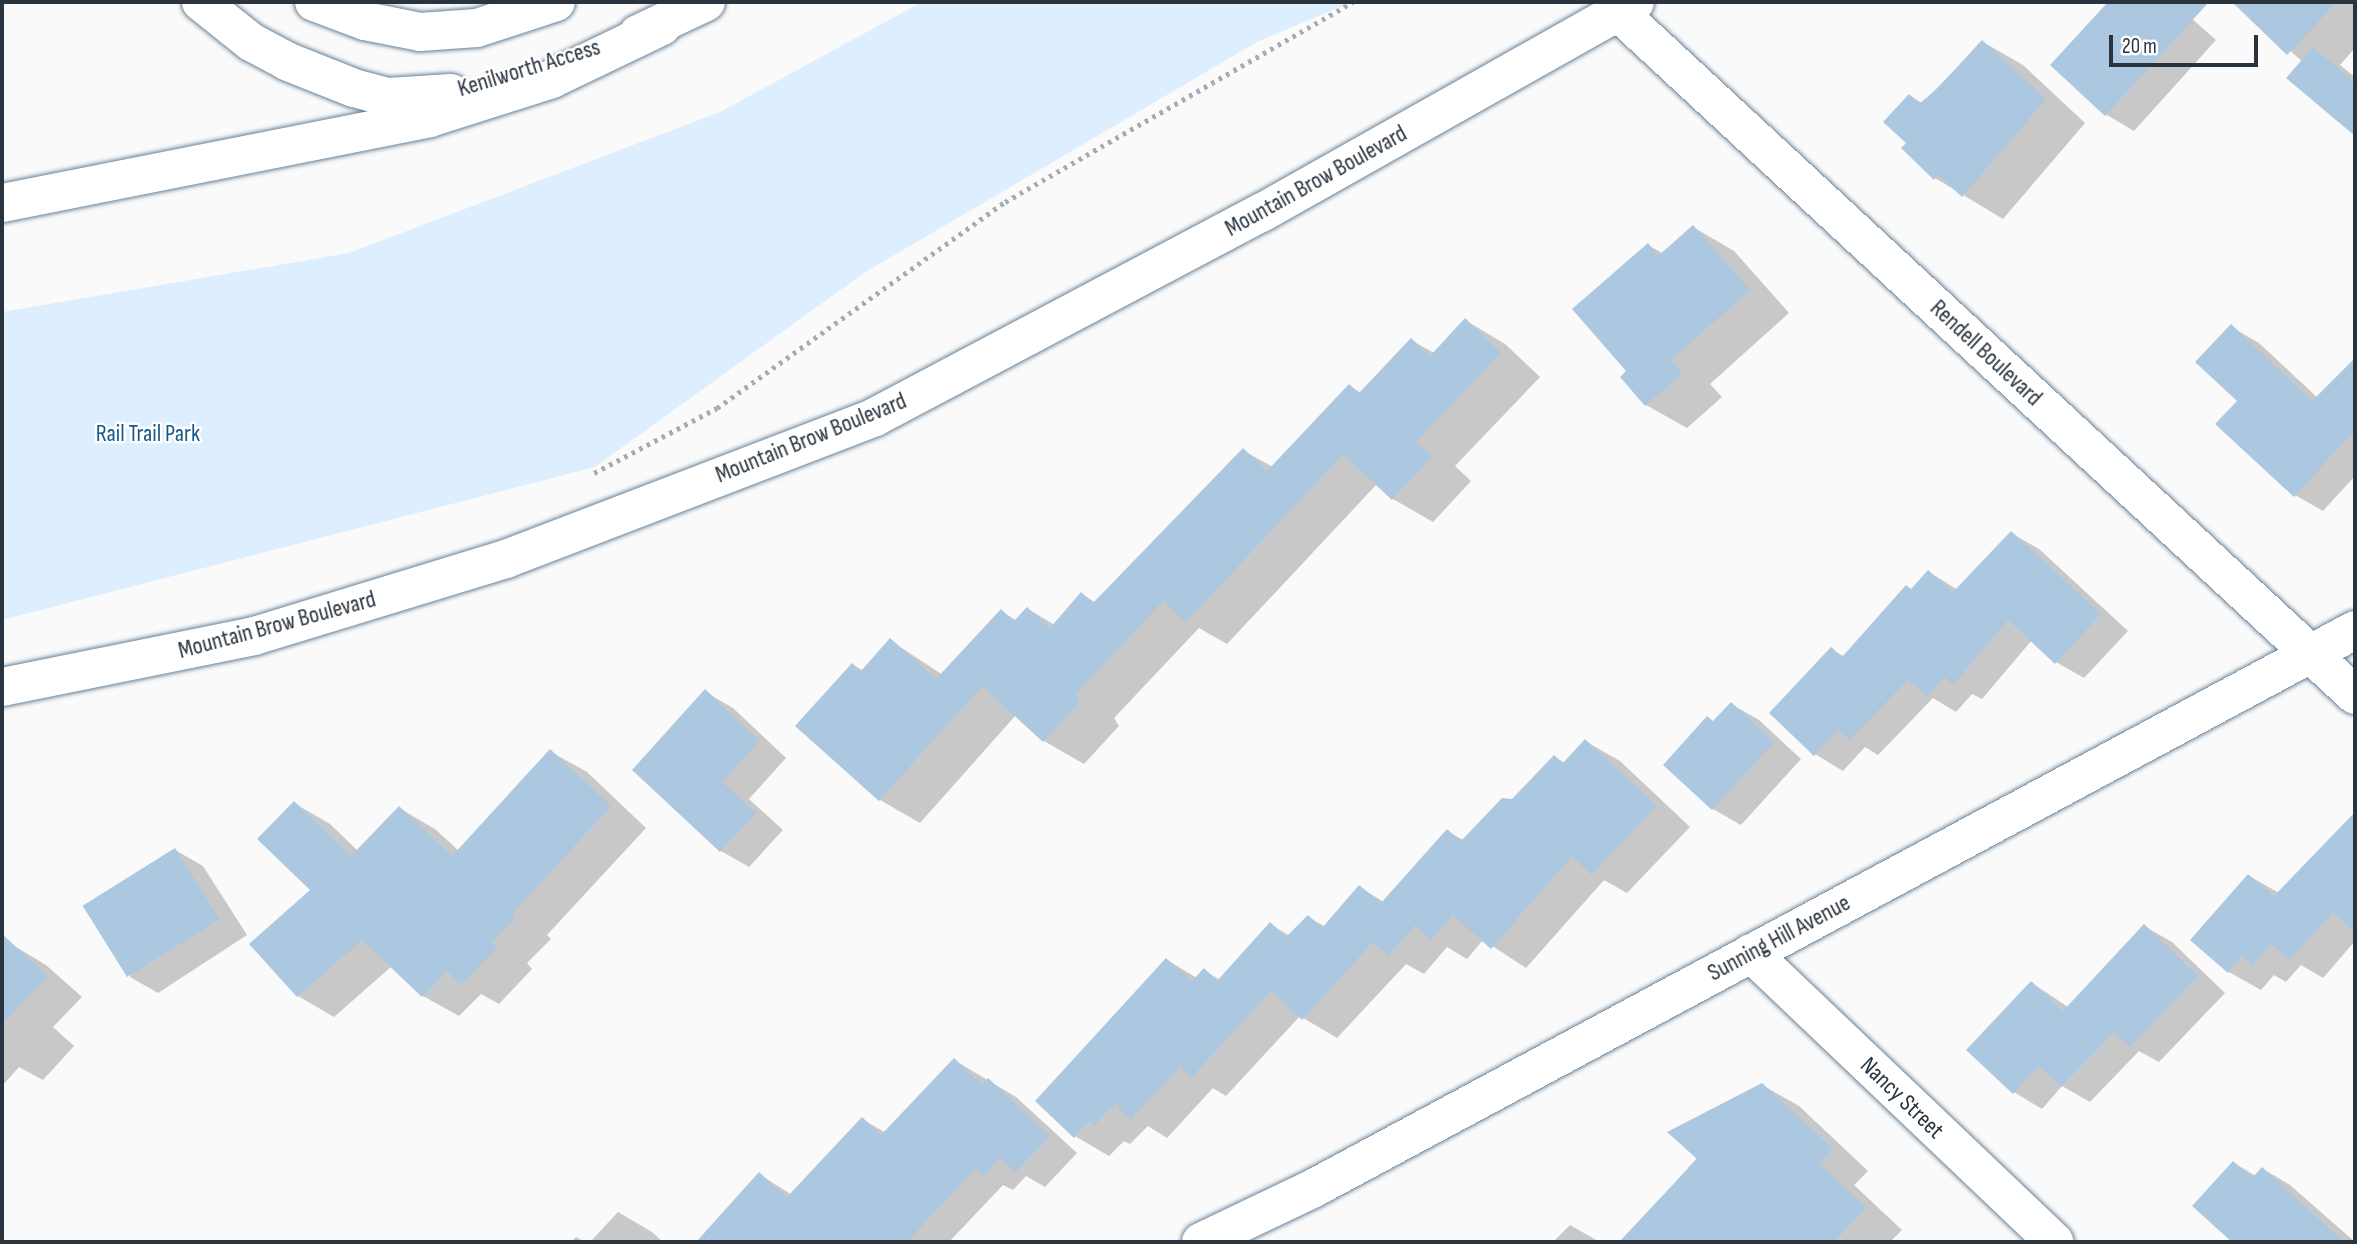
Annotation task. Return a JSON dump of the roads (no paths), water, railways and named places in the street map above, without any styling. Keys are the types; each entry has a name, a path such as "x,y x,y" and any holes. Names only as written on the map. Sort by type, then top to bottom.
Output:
{"main road":[{"name":"Kenilworth Access","path":"201,2 251,41 286,61 388,97 469,91 662,26 706,2"},
{"path":"313,2 365,20 420,32 477,28 556,2"},
{"name":"Rendell Boulevard","path":"1626,6 2355,695"},
{"name":"Mountain Brow Boulevard","path":"2,687 254,636 506,559 875,417 1261,213 1626,6"},
{"path":"2,203 429,118 552,79 662,26"},
{"name":"Sunning Hill Avenue","path":"1201,1242 1314,1188 2355,629"},
{"name":"Nancy Street","path":"1751,953 2054,1242"}],"park label":[{"name":"Rail Trail Park","path":"148,434"}]}
